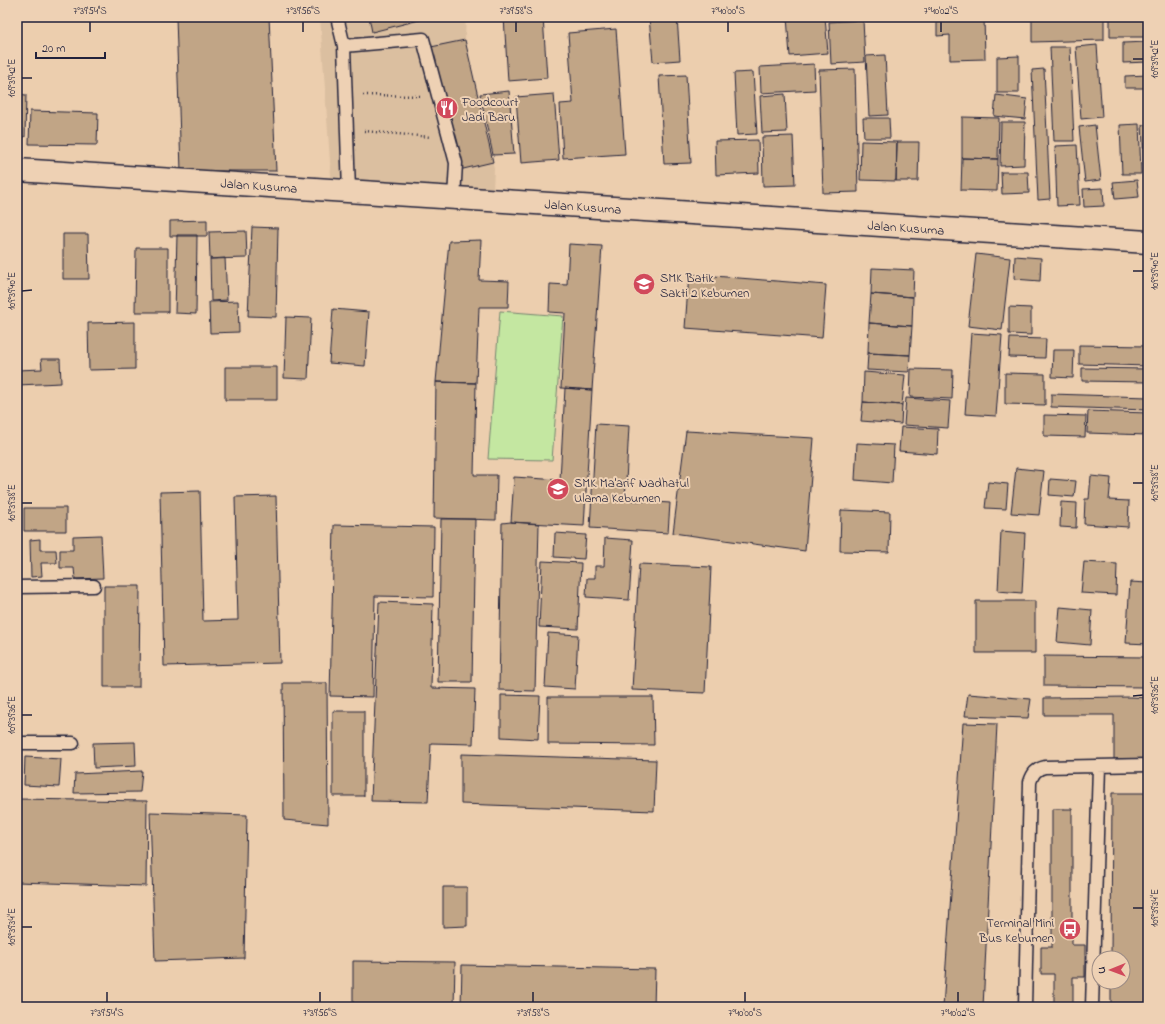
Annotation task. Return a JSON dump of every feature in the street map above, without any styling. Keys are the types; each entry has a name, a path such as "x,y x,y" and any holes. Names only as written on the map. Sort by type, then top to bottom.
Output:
{"main road":[{"name":"Jalan Kusuma","path":"17,170 1148,242"}],"lane":[{"path":"337,17 344,46 349,191"},
{"path":"344,46 424,39 456,163 454,198"},
{"path":"17,587 94,586"},
{"path":"17,743 73,743"},
{"path":"1025,1007 1030,782 1032,775 1038,769 1045,767 1148,765"},
{"path":"1092,1007 1099,766"}],"path":[{"path":"346,95 438,96"},
{"path":"348,130 450,138"}],"shaded area":[{"path":"320,17 466,17 465,40 494,168 492,213 454,198 332,190"}],"green space":[{"path":"500,311 563,316 552,460 488,459"}],"building":[{"path":"176,17 269,17 276,171 181,171"},
{"path":"369,17 431,17 372,32"},
{"path":"504,17 543,17 547,78 508,81"},
{"path":"649,17 677,17 680,60 653,62"},
{"path":"787,17 825,17 828,53 790,56"},
{"path":"828,17 857,17 828,19"},
{"path":"937,17 984,17 985,59 950,60 950,35 937,36"},
{"path":"1104,17 1104,40 1032,42 1032,18"},
{"path":"1110,17 1148,17 1148,37 1110,37"},
{"path":"863,20 865,62 831,64 829,22"},
{"path":"616,29 625,154 563,158 560,104 573,103 568,33"},
{"path":"465,40 493,162 459,170 431,47"},
{"path":"1148,42 1148,62 1123,63 1123,43"},
{"path":"1097,45 1102,117 1081,119 1076,47"},
{"path":"1050,47 1070,47 1074,141 1054,141"},
{"path":"885,55 888,115 869,116 866,56"},
{"path":"1019,56 1019,93 997,93 997,57"},
{"path":"814,64 815,90 761,93 760,67"},
{"path":"855,69 858,192 823,193 819,70"},
{"path":"1044,69 1050,199 1038,200 1032,70"},
{"path":"753,72 757,134 737,135 734,73"},
{"path":"686,75 691,163 664,164 659,76"},
{"path":"1148,75 1148,88 1125,88 1125,76"},
{"path":"509,91 514,154 493,155 480,94"},
{"path":"17,94 26,95 25,137 17,136"},
{"path":"554,94 559,160 521,163 516,97"},
{"path":"785,94 787,132 762,133 760,96"},
{"path":"996,95 1027,99 1025,119 994,116"},
{"path":"30,111 98,113 97,145 29,144"},
{"path":"962,117 999,118 998,159 962,158"},
{"path":"863,118 889,118 890,138 864,138"},
{"path":"1001,122 1025,122 1024,165 1000,166"},
{"path":"1139,124 1141,174 1122,174 1120,125"},
{"path":"1095,125 1101,180 1085,182 1079,127"},
{"path":"1142,125 1148,125 1148,201 1146,201"},
{"path":"793,136 795,185 763,186 762,137"},
{"path":"758,140 759,173 716,175 715,141"},
{"path":"861,141 897,142 896,181 860,180"},
{"path":"897,142 919,142 918,181 896,181"},
{"path":"1077,145 1080,205 1057,206 1055,146"},
{"path":"962,158 998,159 997,191 961,190"},
{"path":"1001,172 1028,172 1029,193 1002,194"},
{"path":"1137,180 1139,197 1115,199 1113,182"},
{"path":"1103,188 1104,206 1084,207 1083,189"},
{"path":"207,220 207,236 170,236 170,221"},
{"path":"252,227 278,228 276,317 248,316"},
{"path":"246,231 247,258 210,259 209,232"},
{"path":"63,234 88,234 89,279 63,279"},
{"path":"177,235 197,235 196,314 175,313"},
{"path":"481,240 479,280 509,281 508,307 479,307 476,383 436,382 449,241"},
{"path":"569,244 602,246 592,390 561,388 565,313 549,312 550,284 567,285"},
{"path":"136,248 168,248 168,312 135,312"},
{"path":"976,254 1010,258 1002,330 968,326"},
{"path":"1015,256 1041,258 1040,281 1014,279"},
{"path":"225,258 227,300 211,301 210,259"},
{"path":"872,268 914,270 913,297 871,294"},
{"path":"689,274 826,285 822,338 685,328"},
{"path":"871,294 913,297 912,326 869,323"},
{"path":"238,301 239,332 210,333 209,302"},
{"path":"1009,307 1031,308 1031,335 1009,334"},
{"path":"333,309 369,312 365,366 329,363"},
{"path":"286,317 311,318 308,379 284,378"},
{"path":"135,322 135,369 89,370 88,323"},
{"path":"869,323 912,326 910,355 868,353"},
{"path":"971,333 1002,335 996,416 965,414"},
{"path":"1010,338 1046,339 1045,358 1009,357"},
{"path":"1079,345 1148,346 1148,366 1079,364"},
{"path":"1053,350 1074,350 1073,378 1052,377"},
{"path":"868,353 910,355 909,372 867,370"},
{"path":"41,359 60,359 61,383 18,385 17,370 42,369"},
{"path":"225,367 277,367 277,400 225,400"},
{"path":"1082,368 1148,369 1148,382 1082,381"},
{"path":"911,369 953,370 952,399 910,397"},
{"path":"864,372 905,375 902,405 863,402"},
{"path":"1005,373 1045,374 1045,405 1005,404"},
{"path":"436,382 476,383 474,475 497,475 496,520 434,518"},
{"path":"565,388 592,390 584,526 511,522 514,477 560,480"},
{"path":"1051,394 1148,397 1148,410 1051,407"},
{"path":"906,398 950,401 948,428 904,425"},
{"path":"863,402 902,405 901,424 861,421"},
{"path":"1088,411 1148,413 1148,435 1087,433"},
{"path":"1044,415 1086,416 1085,437 1044,436"},
{"path":"596,424 629,426 625,500 670,503 668,533 590,528"},
{"path":"901,427 938,429 937,454 899,451"},
{"path":"686,431 814,438 805,551 673,533"},
{"path":"857,443 894,445 892,483 855,480"},
{"path":"1016,468 1044,471 1039,515 1011,513"},
{"path":"1091,476 1111,478 1109,500 1129,501 1128,527 1084,524 1085,499 1089,499"},
{"path":"1050,479 1076,481 1074,497 1049,495"},
{"path":"988,482 1008,484 1006,509 985,508"},
{"path":"200,491 203,621 238,620 235,497 276,496 280,663 164,666 160,492"},
{"path":"1061,502 1077,503 1076,528 1060,527"},
{"path":"24,508 66,508 66,531 24,531"},
{"path":"841,510 890,512 889,552 840,551"},
{"path":"441,519 475,519 472,682 438,682"},
{"path":"511,522 539,524 535,691 499,690 502,523"},
{"path":"334,525 434,527 433,597 375,596 373,697 330,696"},
{"path":"1001,531 1025,533 1022,593 998,591"},
{"path":"555,533 586,535 584,559 554,557"},
{"path":"101,535 103,578 75,579 74,568 60,568 60,550 73,550 73,536"},
{"path":"605,538 633,540 629,600 586,597 587,578 595,578 595,566 604,566"},
{"path":"40,539 40,550 56,550 57,563 41,563 42,576 31,577 30,540"},
{"path":"542,561 581,563 578,629 539,627"},
{"path":"1084,562 1117,564 1116,595 1081,593"},
{"path":"639,564 711,567 705,693 632,690"},
{"path":"1130,582 1148,583 1148,644 1126,643"},
{"path":"104,586 140,586 139,687 104,687"},
{"path":"976,601 1035,601 1035,653 976,653"},
{"path":"379,602 433,604 431,688 475,689 473,744 431,743 428,802 371,801"},
{"path":"1060,607 1092,610 1090,645 1057,642"},
{"path":"548,633 578,635 575,689 545,687"},
{"path":"1044,656 1146,657 1145,687 1044,686"},
{"path":"283,683 327,683 328,824 284,820"},
{"path":"968,694 1031,699 1028,718 965,716"},
{"path":"501,695 540,696 538,739 501,737"},
{"path":"548,697 653,697 654,745 548,744"},
{"path":"1044,698 1148,698 1148,764 1114,764 1114,715 1044,715"},
{"path":"333,711 364,711 364,796 333,796"},
{"path":"963,723 997,724 983,1007 943,1007"},
{"path":"135,742 136,766 94,768 93,743"},
{"path":"461,754 656,760 654,811 461,804"},
{"path":"25,757 61,759 59,787 24,785"},
{"path":"142,771 140,792 74,793 75,774"},
{"path":"1112,793 1148,793 1148,1007 1111,1007 1111,990 1131,990 1131,950 1111,950"},
{"path":"17,799 147,801 146,886 17,882"},
{"path":"1052,809 1072,809 1072,945 1085,945 1085,977 1073,977 1073,1007 1054,1007 1054,974 1041,974 1041,947 1052,947"},
{"path":"150,812 247,815 244,958 155,961"},
{"path":"443,887 467,887 467,926 443,927"},
{"path":"353,961 455,962 454,1007 353,1007"},
{"path":"462,965 655,969 654,1007 461,1007"}],"place":[{"name":"Foodcourt Jadi Baru","path":"447,108"},
{"name":"SMK Batik Sakti 2 Kebumen","path":"644,284"},
{"name":"SMK Ma'arif Nadhatul Ulama Kebumen","path":"558,489"},
{"name":"Terminal Mini Bus Kebumen","path":"1070,929"}]}
